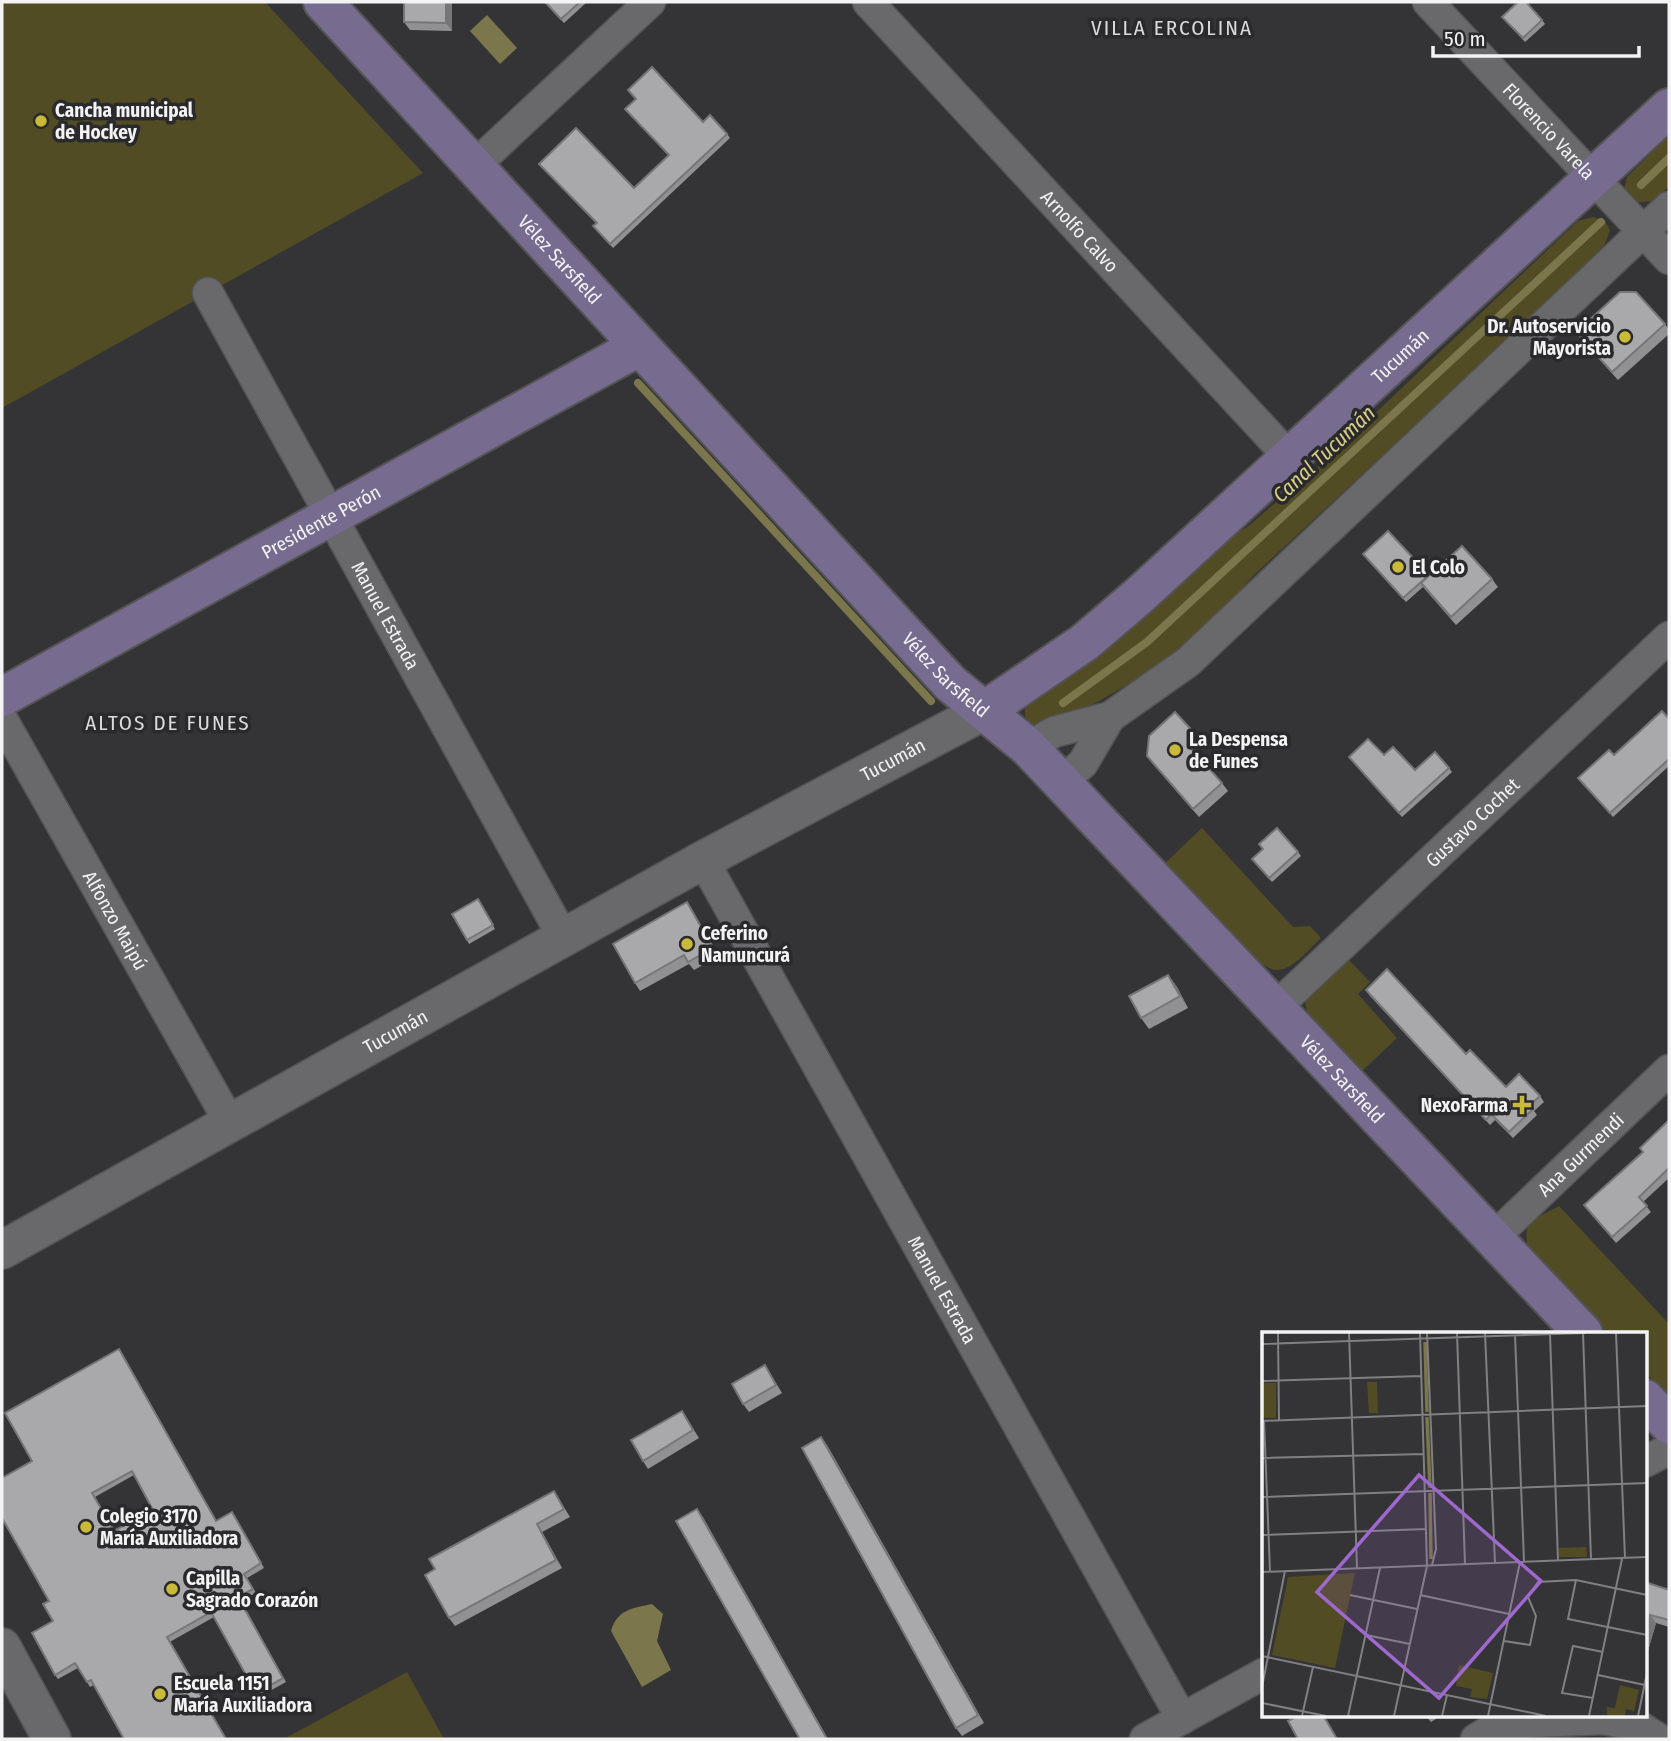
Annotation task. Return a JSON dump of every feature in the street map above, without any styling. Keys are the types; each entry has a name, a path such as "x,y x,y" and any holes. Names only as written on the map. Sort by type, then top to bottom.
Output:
{"main road":[{"name":"Vélez Sarsfield","path":"323,2 950,683 1028,747 1582,1332"},
{"name":"Tucumán","path":"984,711 1085,642 1291,459 1669,108"},
{"name":"Presidente Perón","path":"2,697 640,346"},
{"path":"1646,1400 1669,1424"}],"street":[{"path":"474,166 649,2"},
{"name":"Arnolfo Calvo","path":"868,2 1291,459"},
{"name":"Florencio Varela","path":"1427,2 1669,259"},
{"path":"1028,747 1054,732 1110,717 1188,662 1669,207"},
{"name":"Manuel Estrada","path":"208,293 563,937"},
{"name":"Gustavo Cochet","path":"1275,1008 1669,637"},
{"name":"Tucumán","path":"2,1250 702,860 984,711"},
{"path":"1062,782 1083,763 1110,717"},
{"name":"Alfonzo Maipú","path":"2,719 230,1123"},
{"name":"Manuel Estrada","path":"702,860 1182,1719"},
{"name":"Ana Gurmendi","path":"1493,1238 1669,1070"},
{"path":"1646,1461 1669,1449"},
{"path":"2,1647 52,1739"},
{"path":"1145,1739 1262,1675"},
{"path":"1476,1739 1494,1728 1536,1722 1604,1719 1639,1726 1659,1739"}],"shaded area":[{"path":"2,2 265,2 423,173 2,408"},
{"path":"487,15 517,48 500,64 470,31"},
{"path":"1669,135 1669,186 1654,201 1631,203 1624,189 1627,177"},
{"path":"1593,217 1605,221 1610,230 1605,244 1593,260 1254,575 1210,624 1169,661 1064,721 1033,727 1025,716 1025,706 1226,537 1246,528 1327,459 1578,221"},
{"path":"1202,828 1293,927 1310,926 1321,938 1290,966 1278,970 1267,967 1253,957 1219,926 1163,865"},
{"path":"1348,959 1370,982 1358,994 1397,1038 1361,1072 1324,1036 1308,1014 1305,1004 1307,995 1315,985"},
{"path":"1559,1206 1669,1324 1669,1398 1646,1373 1646,1332 1606,1332 1529,1251 1528,1227 1537,1218"},
{"path":"652,1604 663,1614 657,1641 671,1670 642,1687 611,1631 621,1614"},
{"path":"407,1672 444,1739 284,1739"}],"building":[{"path":"404,2 446,2 446,23 404,22"},
{"path":"545,2 580,2 561,19"},
{"path":"1518,2 1526,2 1542,20 1523,38 1502,17"},
{"path":"652,67 703,122 710,115 727,134 610,244 593,226 597,223 539,164 576,128 634,188 669,155 625,109 636,99 628,90"},
{"name":"Dr. Autoservicio Mayorista","path":"1620,292 1636,292 1665,324 1612,372 1576,332"},
{"name":"El Colo","path":"1388,531 1429,575 1403,598 1363,554"},
{"path":"1462,546 1492,579 1451,617 1421,583"},
{"path":"1662,711 1669,719 1669,759 1610,813 1578,778 1609,750 1614,755"},
{"path":"1175,712 1198,737 1188,745 1222,783 1193,809 1147,756 1149,736"},
{"path":"1368,739 1384,755 1393,747 1415,770 1435,752 1449,768 1399,813 1349,757"},
{"path":"1277,828 1298,852 1269,878 1252,859 1263,849 1259,844"},
{"path":"478,899 493,925 467,940 452,914"},
{"path":"687,902 713,948 688,962 684,955 635,983 613,944"},
{"path":"1387,969 1466,1054 1470,1050 1506,1087 1519,1074 1540,1096 1529,1106 1533,1109 1509,1132 1491,1114 1486,1120 1366,990"},
{"path":"1168,975 1180,996 1141,1018 1129,996"},
{"path":"1669,1120 1669,1168 1639,1197 1647,1206 1612,1237 1584,1205 1643,1152 1640,1148"},
{"path":"119,1349 216,1521 232,1512 261,1563 244,1574 253,1589 238,1597 283,1678 256,1693 211,1612 167,1637 226,1739 124,1739 91,1680 87,1682 75,1663 55,1675 32,1633 53,1621 43,1604 49,1601 2,1518 2,1478 32,1461 5,1413","holes":["132,1471 153,1510 114,1531 92,1493"]},
{"path":"765,1365 776,1385 743,1404 732,1384"},
{"path":"682,1411 693,1430 643,1461 631,1440"},
{"path":"821,1437 978,1715 956,1728 802,1448"},
{"path":"554,1491 564,1509 537,1524 556,1560 449,1618 425,1575 435,1569 429,1559"},
{"path":"697,1509 827,1739 800,1739 676,1521"},
{"path":"1646,1582 1669,1590 1669,1620 1650,1615 1646,1630"},
{"path":"1298,1716 1324,1716 1337,1739 1298,1739 1288,1721"}],"waterway":[{"name":"Canal Tucumán","path":"1641,185 1669,158"},
{"name":"Canal Tucumán","path":"1063,703 1147,642 1601,222"},
{"path":"638,383 931,701"}],"place":[{"name":"Cancha municipal de Hockey","path":"41,121"},
{"name":"Dr. Autoservicio Mayorista","path":"1625,337"},
{"name":"El Colo","path":"1398,567"},
{"name":"La Despensa de Funes","path":"1175,750"},
{"name":"Ceferino Namuncurá","path":"687,944"},
{"name":"NexoFarma","path":"1522,1105"},
{"name":"Colegio 3170 María Auxiliadora","path":"86,1527"},
{"name":"Capilla Sagrado Corazón","path":"172,1589"},
{"name":"Escuela 1151 María Auxiliadora","path":"160,1694"}],"district":[{"name":"VILLA ERCOLINA","path":"1172,28"},
{"name":"ALTOS DE FUNES","path":"168,723"}]}
